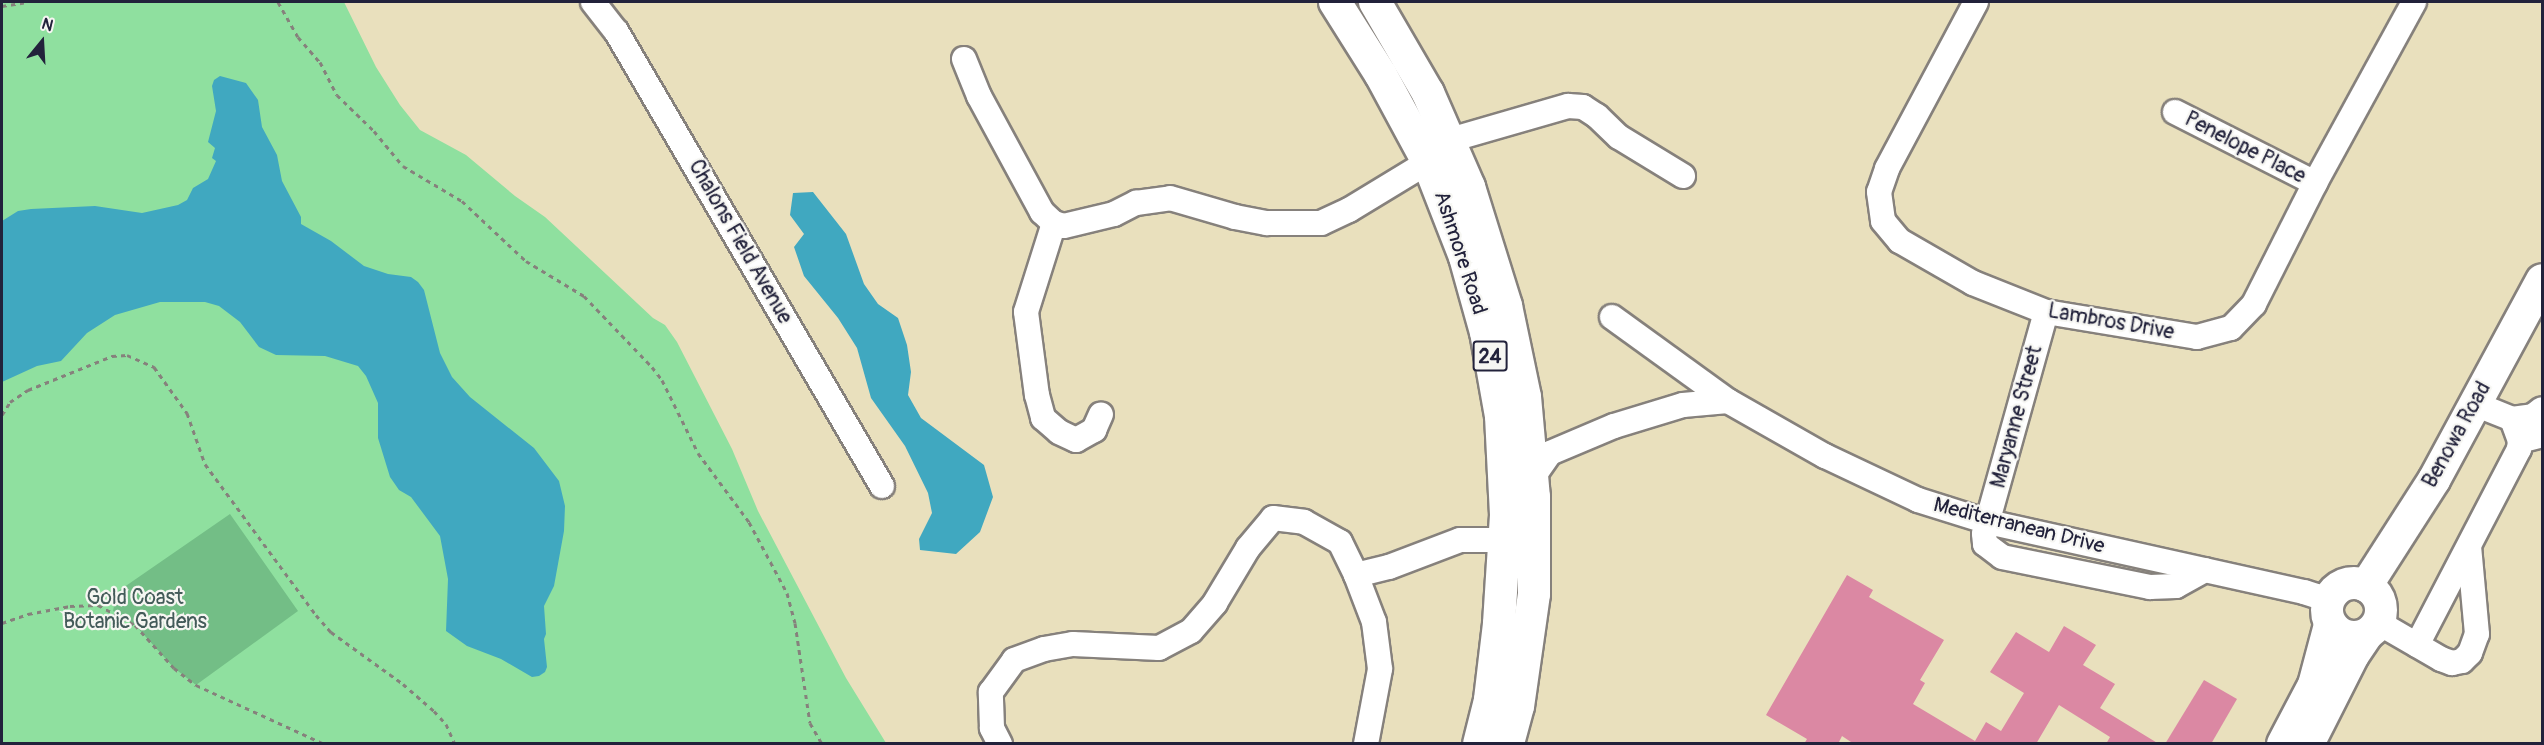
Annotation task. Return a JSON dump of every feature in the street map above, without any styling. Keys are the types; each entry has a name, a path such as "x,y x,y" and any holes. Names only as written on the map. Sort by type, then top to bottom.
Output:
{"main road":[{"name":"Ashmore Road","path":"1335,2 1381,75 1428,162 1465,256 1486,332 1501,416 1506,515 1499,624 1490,700 1479,744"},
{"name":"Ashmore Road","path":"1375,2 1412,62 1450,140 1469,187 1506,306 1525,397 1533,477 1534,594 1518,706 1508,744"},
{"name":"Benowa Road","path":"2366,586 2434,480 2542,280"},
{"path":"2283,744 2314,685 2330,612 2340,587 2358,583 2366,586 2378,598 2381,606 2373,629 2353,655 2308,744"},
{"path":"2330,612 2343,636 2351,638 2373,629"}],"street":[{"name":"Chalons Field Avenue","path":"593,2 616,31 882,486"},
{"name":"Lambros Drive","path":"1976,2 1887,169 1879,192 1883,221 1900,241 1973,282 2046,312 2197,338 2231,328 2254,304 2315,183 2414,2"},
{"path":"964,59 979,96 1042,212 1054,223 1064,226 1114,214 1136,203 1170,198 1235,217 1267,222 1321,223 1349,210 1428,162"},
{"path":"1450,140 1568,106 1583,107 1597,116 1619,137 1683,176"},
{"name":"Penelope Place","path":"2175,112 2315,183"},
{"path":"1054,223 1026,312 1037,395 1043,418 1059,432 1076,440 1094,430 1101,414"},
{"name":"Maryanne Street","path":"1988,522 2046,312"},
{"name":"Mediterranean Drive","path":"1612,317 1728,400 1825,456 1918,500 1988,522 2205,570 2330,612"},
{"path":"1533,477 1550,453 1614,426 1683,405 1728,400"},
{"path":"2475,404 2525,432"},
{"path":"2417,645 2519,449 2533,416 2542,409"},
{"path":"999,744 992,728 991,692 1014,660 1044,649 1073,644 1159,648 1191,631 1215,603 1248,549 1273,518 1304,522 1340,542 1356,575 1374,622 1380,669 1366,744"},
{"path":"1356,575 1389,567 1460,540 1505,540"},
{"path":"2373,629 2417,645 2452,663 2462,661 2475,642 2469,546"}],"path":[{"path":"2,6 28,2"},
{"path":"278,2 298,37 320,62 337,95 374,131 403,166 462,201 526,261 584,296 662,380 698,453 749,522 787,593 795,623 810,723 822,744"},
{"path":"2,414 10,402 28,390 112,356 128,355 154,367 187,413 205,465 316,615 331,632 403,684 434,711 446,724 455,744"},
{"path":"2,623 49,610 98,605 135,625 174,668 196,685 324,744"}],"green space":[{"name":"Gold Coast Botanic Gardens","path":"2,2 344,2 376,67 400,105 420,130 466,155 515,196 545,217 653,318 665,325 677,342 732,449 758,511 846,678 886,743 2,743"},
{"name":"Gold Coast Botanic Gardens","path":"230,514 298,611 196,685 174,668 135,625 113,611 117,592"}],"water":[{"path":"220,76 246,83 258,100 262,127 277,155 282,181 301,217 301,224 331,241 364,266 388,274 411,277 418,282 424,290 440,353 452,377 470,397 534,448 559,481 565,506 564,531 554,586 544,606 547,667 545,672 539,676 532,677 501,659 467,646 446,631 448,579 440,536 411,497 399,490 390,477 378,438 378,403 366,376 358,366 325,356 276,355 259,347 240,322 219,306 205,302 160,302 115,315 87,333 61,361 37,366 2,382 2,221 18,211 31,209 95,206 142,213 178,205 187,200 193,188 208,179 216,161 212,158 215,148 208,142 216,111 212,86 214,80"},
{"path":"813,192 846,234 864,284 878,304 898,318 907,345 911,372 908,395 921,418 984,465 993,497 980,532 956,554 920,550 919,539 932,513 928,493 905,446 871,398 857,348 838,318 804,276 794,247 804,234 790,215 793,193"}],"building":[{"path":"1847,575 1873,590 1869,597 1944,640 1920,680 1925,683 1913,704 1975,741 1986,722 2001,731 2024,693 1990,672 2016,632 2049,652 2064,626 2096,645 2083,665 2115,684 2100,708 2159,744 2106,744 2110,737 2059,705 2036,744 1854,744 1842,736 1838,744 1804,744 1807,739 1766,715"},
{"path":"2204,680 2237,699 2211,744 2165,744"}]}
